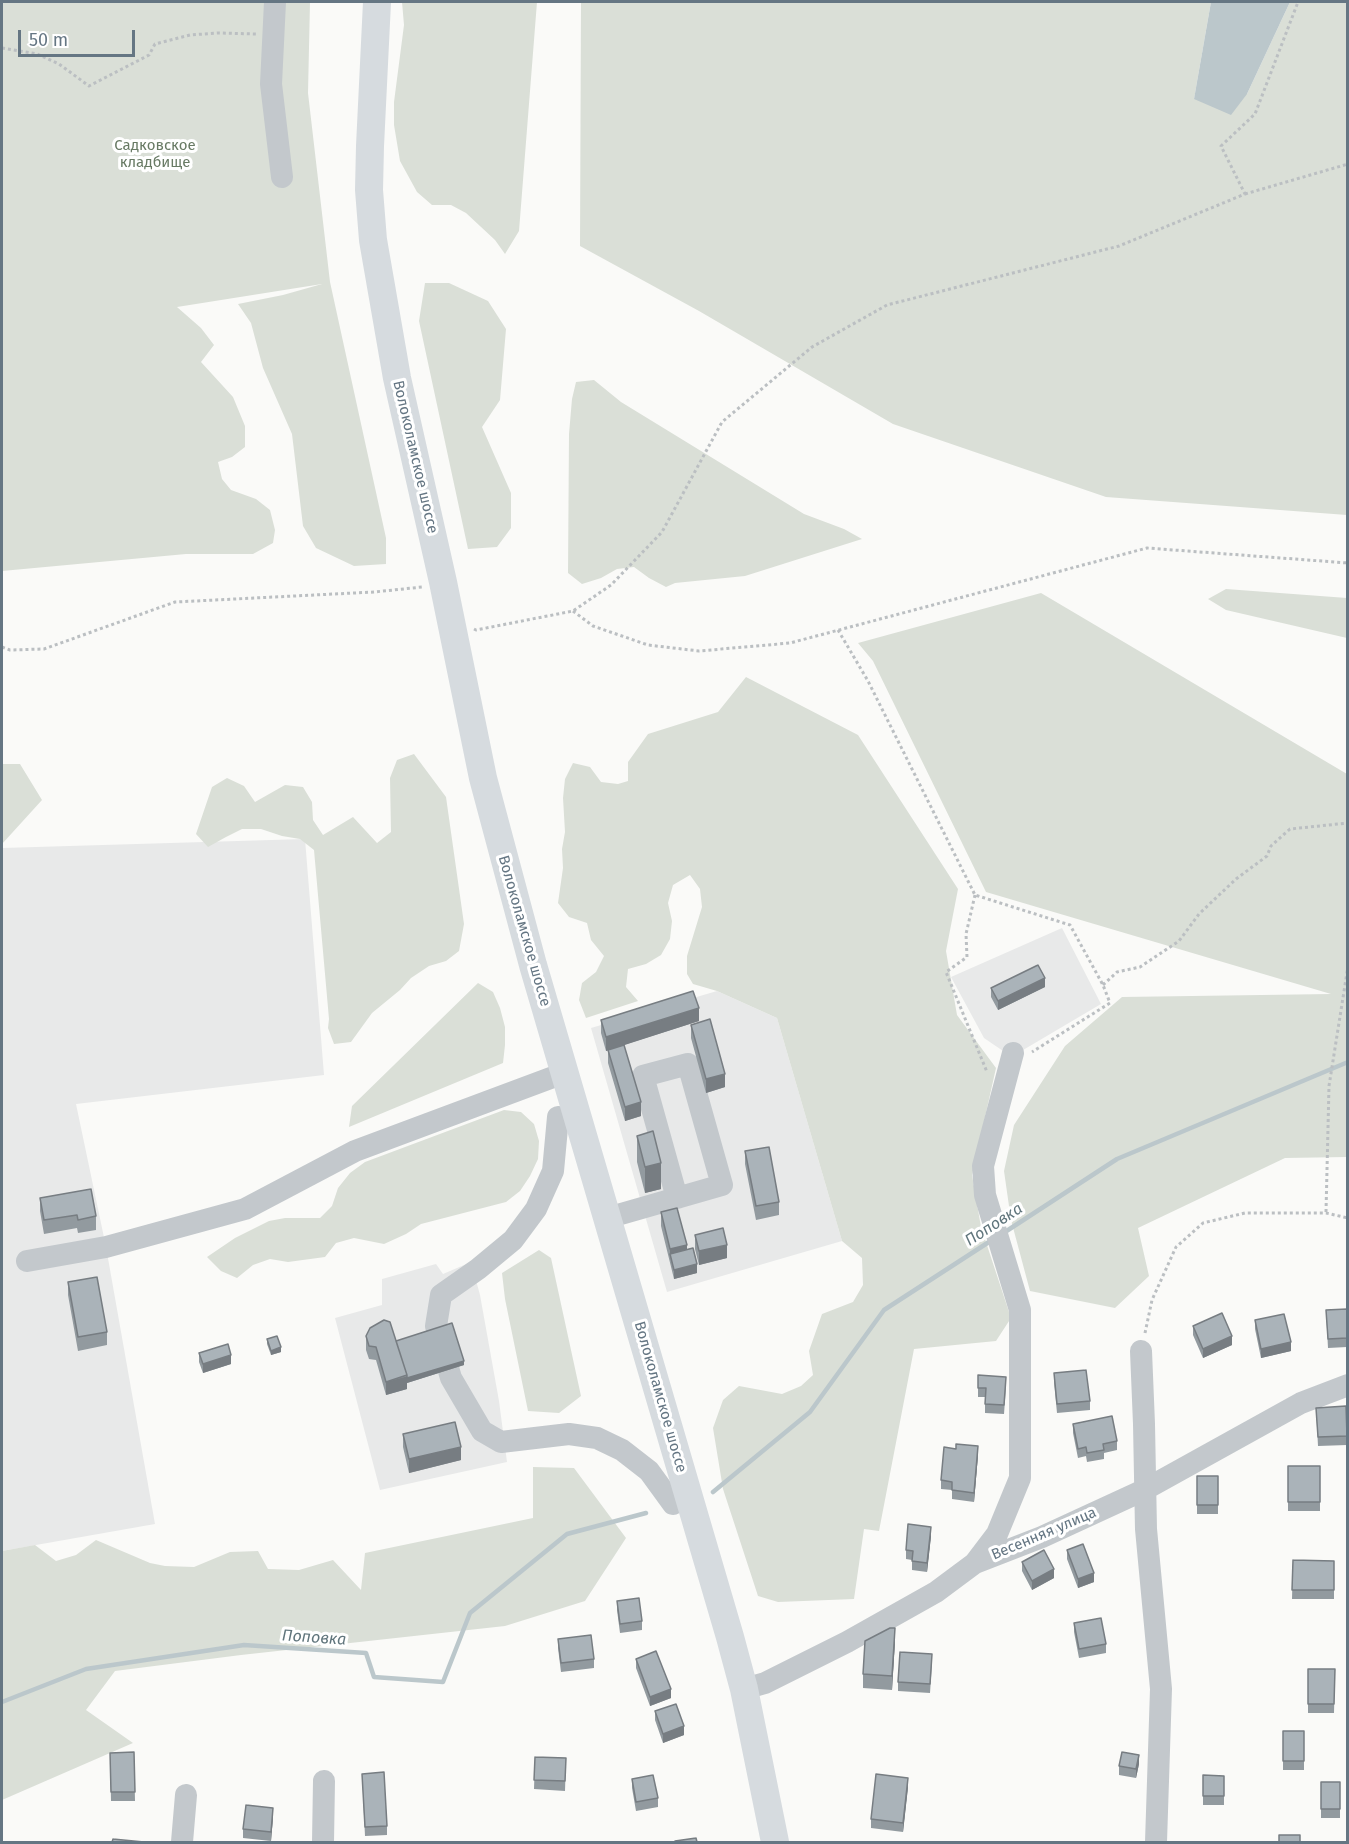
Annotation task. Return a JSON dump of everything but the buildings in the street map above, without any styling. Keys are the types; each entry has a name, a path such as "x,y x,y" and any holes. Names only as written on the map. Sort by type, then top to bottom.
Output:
{"main road":[{"name":"Волоколамское шоссе","path":"359,2 352,145 355,243 363,301 380,384 466,783 490,876 555,1076 607,1218 708,1558 744,1689 775,1842"},
{"name":"Волоколамское шоссе","path":"377,2 369,190 372,240 397,378 443,582 483,778 555,1076 558,1117 714,1643 727,1693 757,1842"}],"street":[{"path":"275,2 271,84 282,177"},
{"path":"975,1563 997,1534 1020,1478 1020,1310 985,1195 983,1166 1012,1059"},
{"path":"607,1218 677,1198 722,1185 688,1064 643,1076 677,1198"},
{"path":"27,1262 106,1247 245,1209 355,1151 555,1076"},
{"path":"558,1117 553,1171 536,1209 513,1240 441,1295 436,1326 451,1378 482,1431 501,1442 569,1434 597,1438 622,1450 649,1471 673,1504"},
{"path":"1141,1351 1144,1490 1152,1606 1161,1689 1156,1842"},
{"name":"Весенняя улица","path":"744,1689 765,1683 847,1642 936,1592 975,1563 1042,1537 1144,1490 1301,1403 1347,1386"},
{"path":"323,1842 324,1781"},
{"path":"182,1842 186,1795"}],"path":[{"path":"1245,195 1221,146 1255,114 1298,2"},
{"path":"2,48 37,54 59,64 89,86 149,55 155,44 199,34 274,34"},
{"path":"476,630 573,610 610,585 662,532 722,422 812,347 887,305 1119,246 1245,195 1347,164"},
{"path":"573,610 593,626 648,645 699,651 790,643 1147,548 1347,563"},
{"path":"2,647 10,650 44,649 176,602 374,592 425,586"},
{"path":"838,630 868,681 975,895 966,934 967,957 946,972 987,1069 988,1080"},
{"path":"1103,985 1117,972 1140,967 1179,941 1199,914 1236,879 1267,856 1271,846 1290,829 1347,823"},
{"path":"975,895 1070,925 1103,985 1110,1003 1012,1059"},
{"path":"1326,1213 1329,1086 1347,966"},
{"path":"1141,1351 1152,1300 1176,1247 1203,1223 1245,1213 1326,1213 1347,1218"}],"shaded area":[{"path":"1211,2 1290,2 1247,94 1231,115 1194,99"},
{"path":"305,839 324,1075 76,1104 106,1247 155,1524 2,1551 2,848"},
{"path":"1062,928 1101,1004 1018,1053 1006,1053 984,1038 951,977"},
{"path":"717,991 777,1018 842,1241 667,1292 591,1028"},
{"path":"471,1262 480,1295 499,1401 507,1462 380,1490 335,1318 382,1305 382,1279 436,1264 443,1274"}],"green space":[{"name":"Садковское кладбище","path":"2,2 310,2 308,93 330,282 386,538 386,564 354,566 316,548 303,526 292,434 263,368 251,323 238,304 322,284 177,307 201,328 214,345 201,362 233,397 245,426 245,447 232,457 218,462 222,479 231,490 256,499 270,510 275,530 273,543 253,554 186,554 2,571"},
{"path":"402,2 537,2 519,231 505,254 495,240 466,213 451,205 432,205 417,192 400,161 394,125 394,102 404,25"},
{"path":"581,2 1211,2 1194,99 1247,94 1290,2 1347,2 1347,515 1106,497 893,424 699,311 580,246"},
{"path":"425,283 449,283 488,301 506,329 500,400 482,427 511,493 511,528 497,547 468,549 419,321"},
{"path":"594,380 621,402 804,514 844,529 862,539 745,576 675,583 666,587 634,567 617,569 601,578 582,584 568,573 569,434 576,382"},
{"path":"1226,589 1347,598 1347,638 1226,610 1208,599"},
{"path":"1041,593 1347,774 1347,1157 1285,1158 1138,1228 1149,1276 1115,1308 1030,1291 1011,1220 1004,1171 1014,1125 1065,1046 1122,997 1331,994 986,892 873,661 858,643"},
{"path":"746,677 858,735 958,889 946,951 957,1015 996,1068 972,1175 981,1227 1011,1318 996,1341 914,1349 879,1531 864,1529 854,1599 778,1602 758,1596 723,1489 713,1428 723,1400 739,1386 782,1394 801,1386 813,1375 809,1351 822,1314 853,1302 863,1285 862,1258 842,1241 777,1018 717,991 693,984 687,974 687,956 702,907 700,889 690,875 673,885 668,903 672,921 670,939 661,955 646,964 628,969 626,987 638,1001 586,1018 579,1000 582,983 596,972 604,956 591,940 587,923 569,917 558,903 563,868 565,779 573,763 590,767 601,782 618,784 628,781 628,762 648,734 718,712"},
{"path":"414,754 446,797 464,924 459,951 446,961 429,966 411,978 372,1013 351,1042 334,1044 328,1028 314,850 300,839 261,829 242,829 208,847 196,834 212,787 227,778 244,786 255,802 285,785 303,787 312,802 313,820 323,835 353,817 377,843 391,832 390,778 397,760"},
{"path":"2,764 20,764 42,800 2,844"},
{"path":"478,983 493,992 500,1008 505,1027 503,1063 349,1127 352,1106"},
{"path":"504,1110 521,1112 534,1124 539,1141 538,1159 530,1176 520,1191 506,1202 421,1224 384,1244 354,1238 336,1243 325,1257 288,1262 270,1259 253,1265 237,1278 221,1271 207,1257 235,1238 269,1221 285,1218 320,1218 332,1206 338,1188 350,1173 365,1162"},
{"path":"539,1250 551,1258 581,1396 559,1413 528,1411 505,1299 502,1273"},
{"path":"533,1467 574,1468 626,1538 585,1601 505,1626 115,1671 86,1710 133,1743 2,1800 2,1551 35,1545 56,1561 76,1555 96,1540 150,1563 194,1567 230,1552 258,1551 268,1569 299,1570 333,1560 361,1590 365,1553 533,1518"}],"waterway":[{"name":"Поповка","path":"1005,1232 1117,1159 1348,1062"},
{"name":"Поповка","path":"713,1492 810,1412 884,1310 992,1240"},
{"name":"Поповка","path":"2,1702 86,1669 244,1645 366,1653 374,1677 443,1682 470,1613 567,1534 646,1513"}]}
